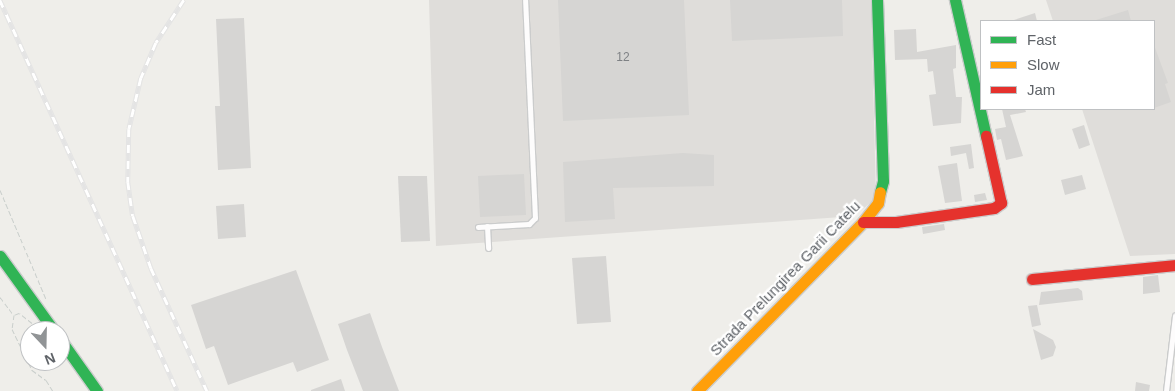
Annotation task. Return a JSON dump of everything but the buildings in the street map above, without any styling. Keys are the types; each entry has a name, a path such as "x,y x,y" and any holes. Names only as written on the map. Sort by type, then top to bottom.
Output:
{"street":[{"name":"Strada Prelungirea Garii Catelu","path":"697,391 863,222 878,203 883,181 877,0"},
{"path":"863,222 896,222 994,208 1001,203 955,0"},
{"path":"0,256 47,321"},
{"path":"1032,279 1175,264"},
{"path":"70,353 97,391"}],"lane":[{"path":"478,227 529,224 535,218 525,0"},
{"path":"487,226 488,248"},
{"path":"1166,391 1175,316"}],"path":[{"path":"0,190 22,246 46,293 48,321"},
{"path":"0,297 14,315 12,329 32,370 46,380 53,391"},
{"path":"14,315 19,313 34,321"}],"shaded area":[{"path":"429,0 871,0 876,198 855,216 436,246"},
{"path":"1046,0 1175,0 1175,254 1130,256 1082,110 1155,110 1155,20 1053,20"}],"railway":[{"path":"0,0 177,391"},
{"path":"184,0 156,43 141,78 129,129 128,182 133,216 151,268 207,391"}],"traffic: fast":[{"path":"877,0 883,181 880,192"},
{"path":"955,0 980,110"},
{"path":"980,110 986,136"},
{"path":"0,256 47,321"},
{"path":"70,353 97,391"}],"traffic: slow":[{"path":"697,391 863,222 878,203 880,192"}],"traffic: jam":[{"path":"863,222 896,222 994,208 1001,203 986,136"},
{"path":"1032,279 1175,265"}]}
